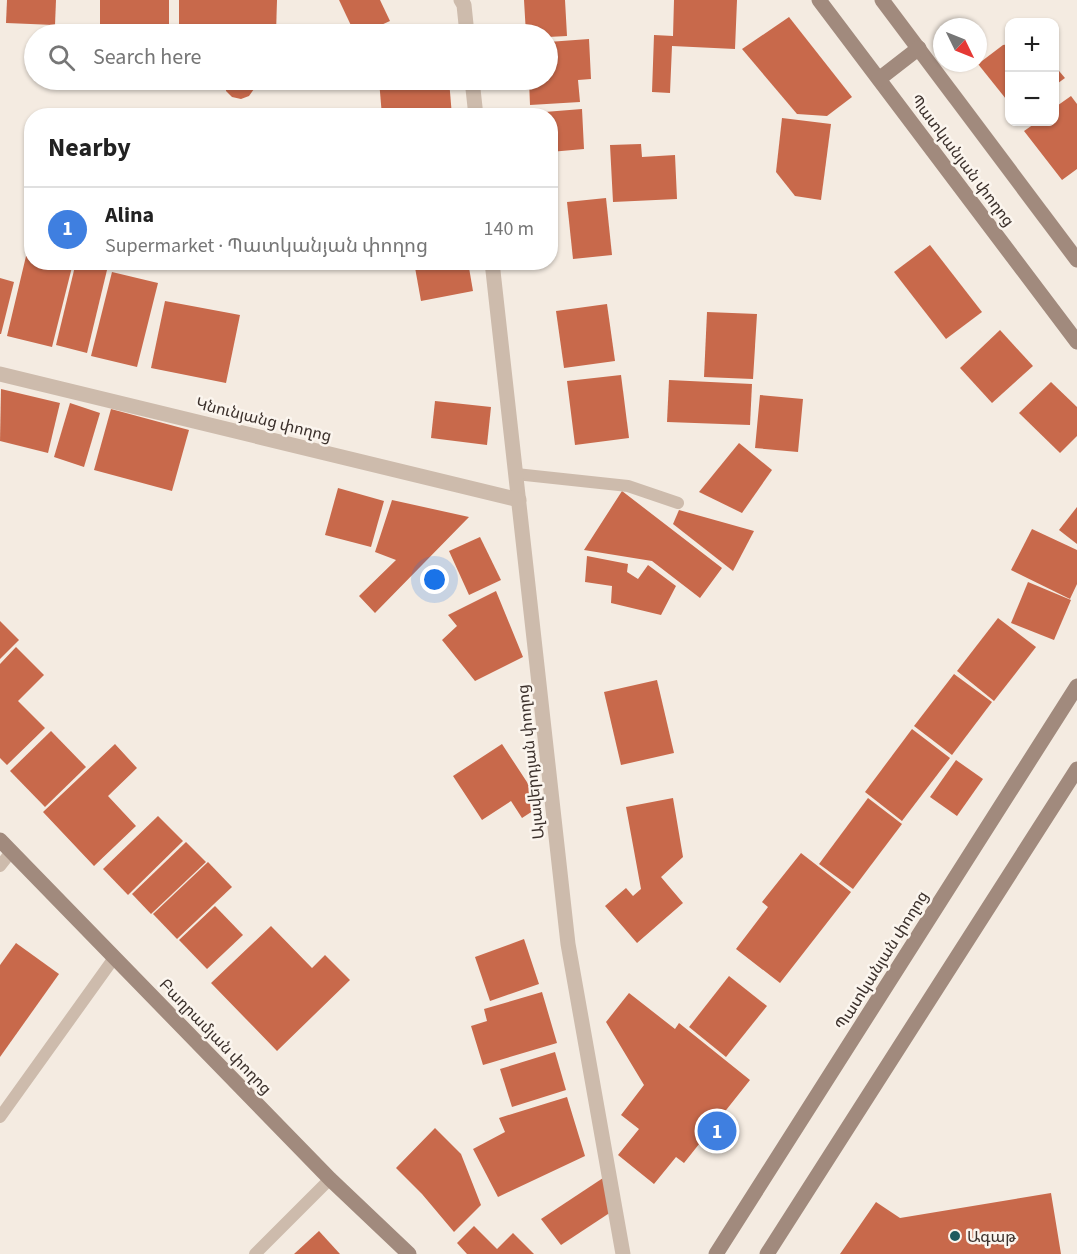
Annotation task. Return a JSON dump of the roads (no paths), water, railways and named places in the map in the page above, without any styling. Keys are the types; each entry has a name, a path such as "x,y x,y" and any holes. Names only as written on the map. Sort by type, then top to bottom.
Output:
{"main road":[{"name":"Պատկանյան փողոց","path":"819,0 1077,342"},
{"name":"Պատկանյան փողոց","path":"882,0 1077,260"},
{"path":"879,79 919,48"},
{"name":"Պատկանյան փողոց","path":"716,1254 1077,686"},
{"path":"767,1254 1077,769"},
{"name":"Բաղրամյան փողոց","path":"0,840 330,1179 409,1254"}],"street":[{"path":"461,0 464,5 466,24"},
{"path":"473,90 475,108"},
{"name":"Ալավերդյան փողոց","path":"493,270 568,944 623,1254"},
{"name":"Կնունյանց փողոց","path":"0,374 519,500"}],"lane":[{"path":"516,474 628,486 678,503"},
{"path":"0,866 11,852"},
{"path":"0,1117 114,957"},
{"path":"255,1254 330,1179"}],"place":[{"name":"Alina","path":"717,1131"},
{"name":"Ագաթ","path":"955,1236"}]}
